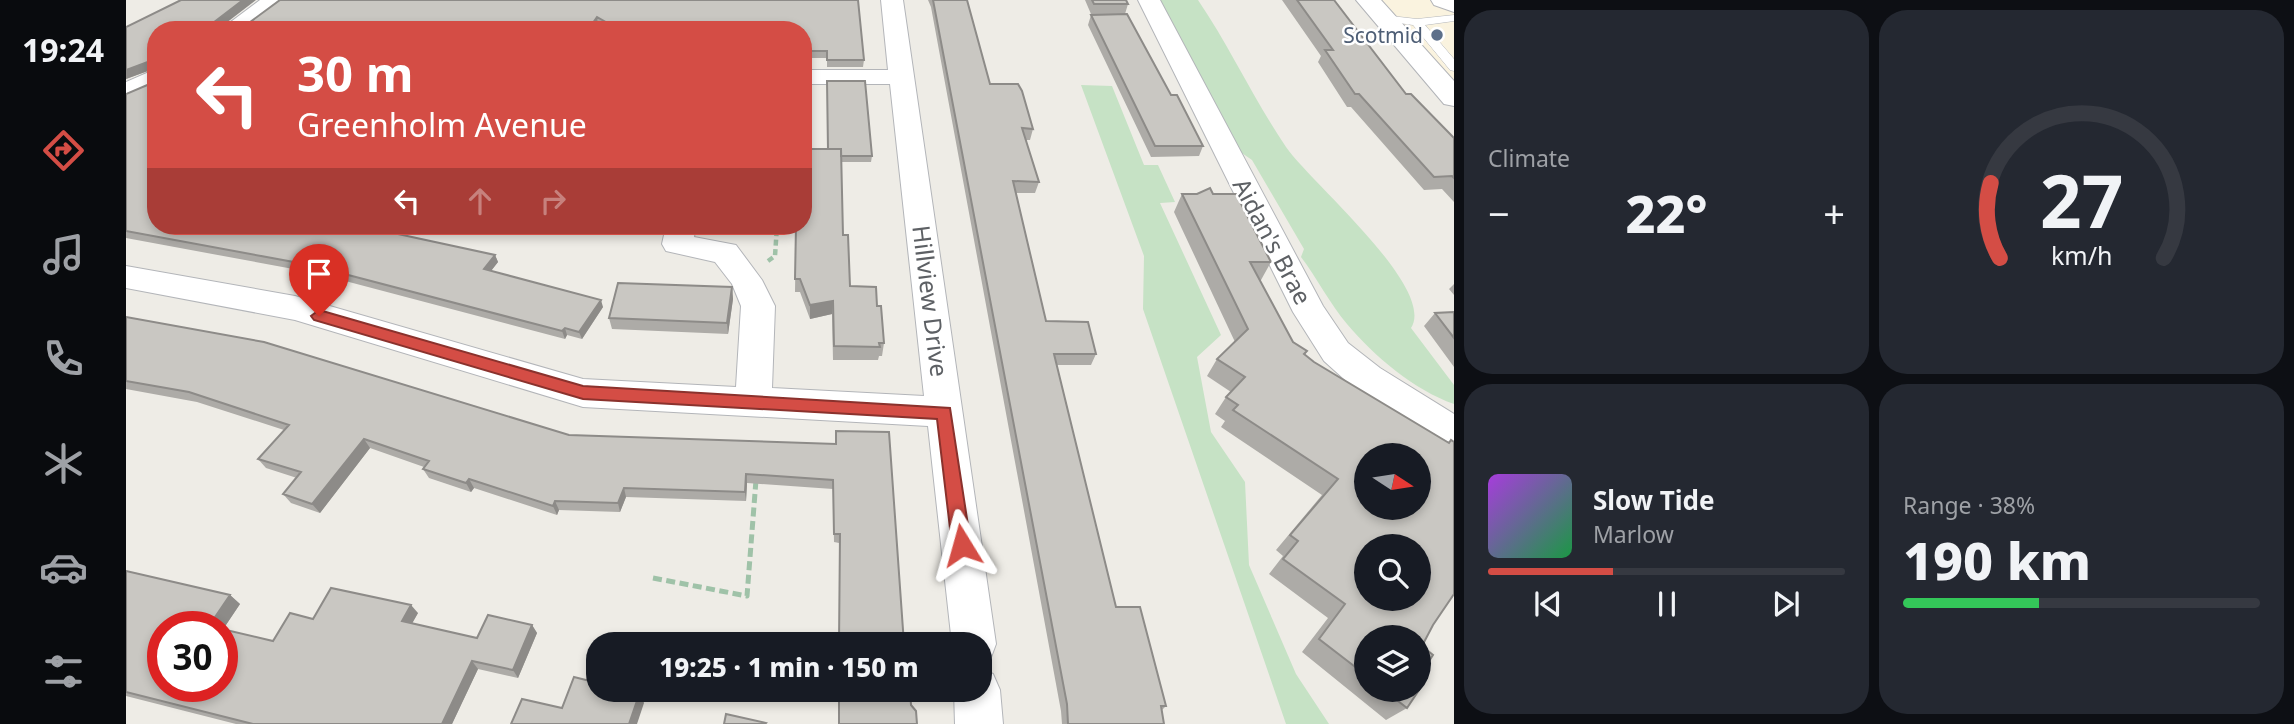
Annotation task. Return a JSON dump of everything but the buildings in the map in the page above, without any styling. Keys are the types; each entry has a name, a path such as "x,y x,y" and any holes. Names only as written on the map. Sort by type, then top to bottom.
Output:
{"street":[{"path":"246,21 276,0"},
{"name":"Hillview Drive","path":"892,0 972,632"},
{"name":"Aidan's Brae","path":"1149,0 1304,300 1336,352 1367,378 1454,433"},
{"path":"1443,0 1454,5"},
{"path":"1375,9 1454,98"},
{"path":"812,77 902,77"},
{"path":"126,93 147,82"},
{"path":"679,235 677,244 725,253 746,280 758,306 753,401"},
{"path":"126,277 295,308 583,393 944,412"},
{"path":"978,702 979,724"}],"lane":[{"path":"1375,9 1417,22 1454,18"},
{"path":"1417,22 1454,67"}],"path":[{"path":"653,578 747,596 757,471"}],"shaded area":[{"path":"1368,0 1443,0 1454,5 1454,83"}],"green space":[{"path":"1159,0 1198,0 1286,147 1367,235 1406,288 1414,310 1411,328 1454,385 1454,404 1424,390 1396,371 1369,348 1341,316 1301,257 1304,249 1252,160 1236,149"},
{"path":"1081,85 1112,86 1144,165 1158,165 1175,202 1160,203 1221,335 1197,357 1211,432 1245,482 1249,565 1296,674 1329,724 1286,724 1143,309 1144,256"}],"place":[{"name":"Scotmid","path":"1437,35"}],"route":[{"path":"319,316 583,393 944,412 962,545"}]}
